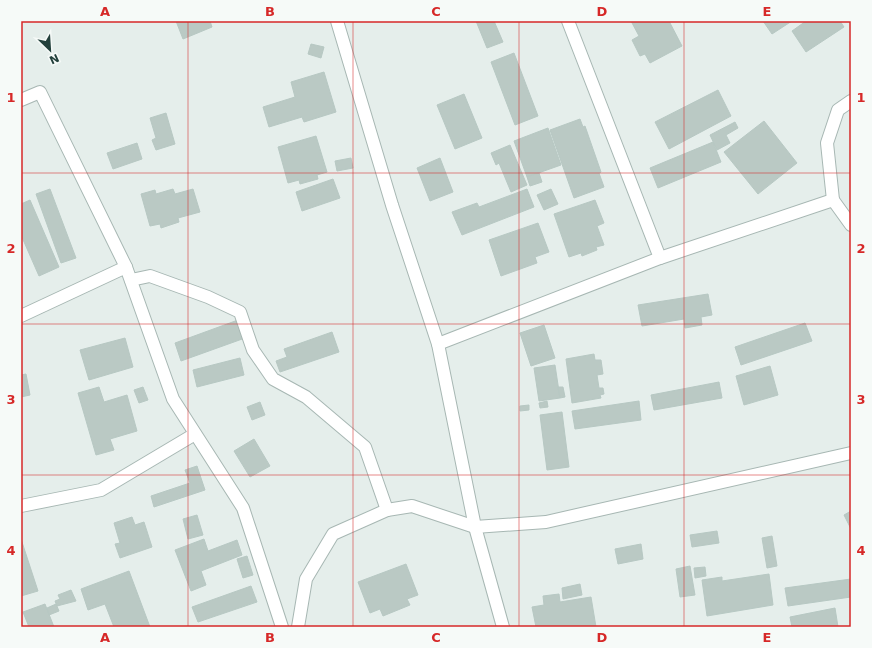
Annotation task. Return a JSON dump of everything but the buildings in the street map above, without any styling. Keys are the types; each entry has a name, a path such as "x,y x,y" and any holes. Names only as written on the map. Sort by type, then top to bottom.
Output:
{"street":[{"path":"337,21 392,205 438,344 475,527 503,627"},
{"path":"568,21 660,258"},
{"path":"21,100 40,92 126,267 173,399 243,508 282,627"},
{"path":"851,101 838,110 827,143 832,200 851,225"},
{"path":"438,344 660,258 832,200"},
{"path":"21,316 126,267"},
{"path":"131,280 150,276 208,297 240,312 253,350 273,379 306,396 365,447 387,510"},
{"path":"21,506 101,490 195,434"},
{"path":"298,627 306,579 333,534 387,510 412,506 475,527 546,522 851,453"}]}
